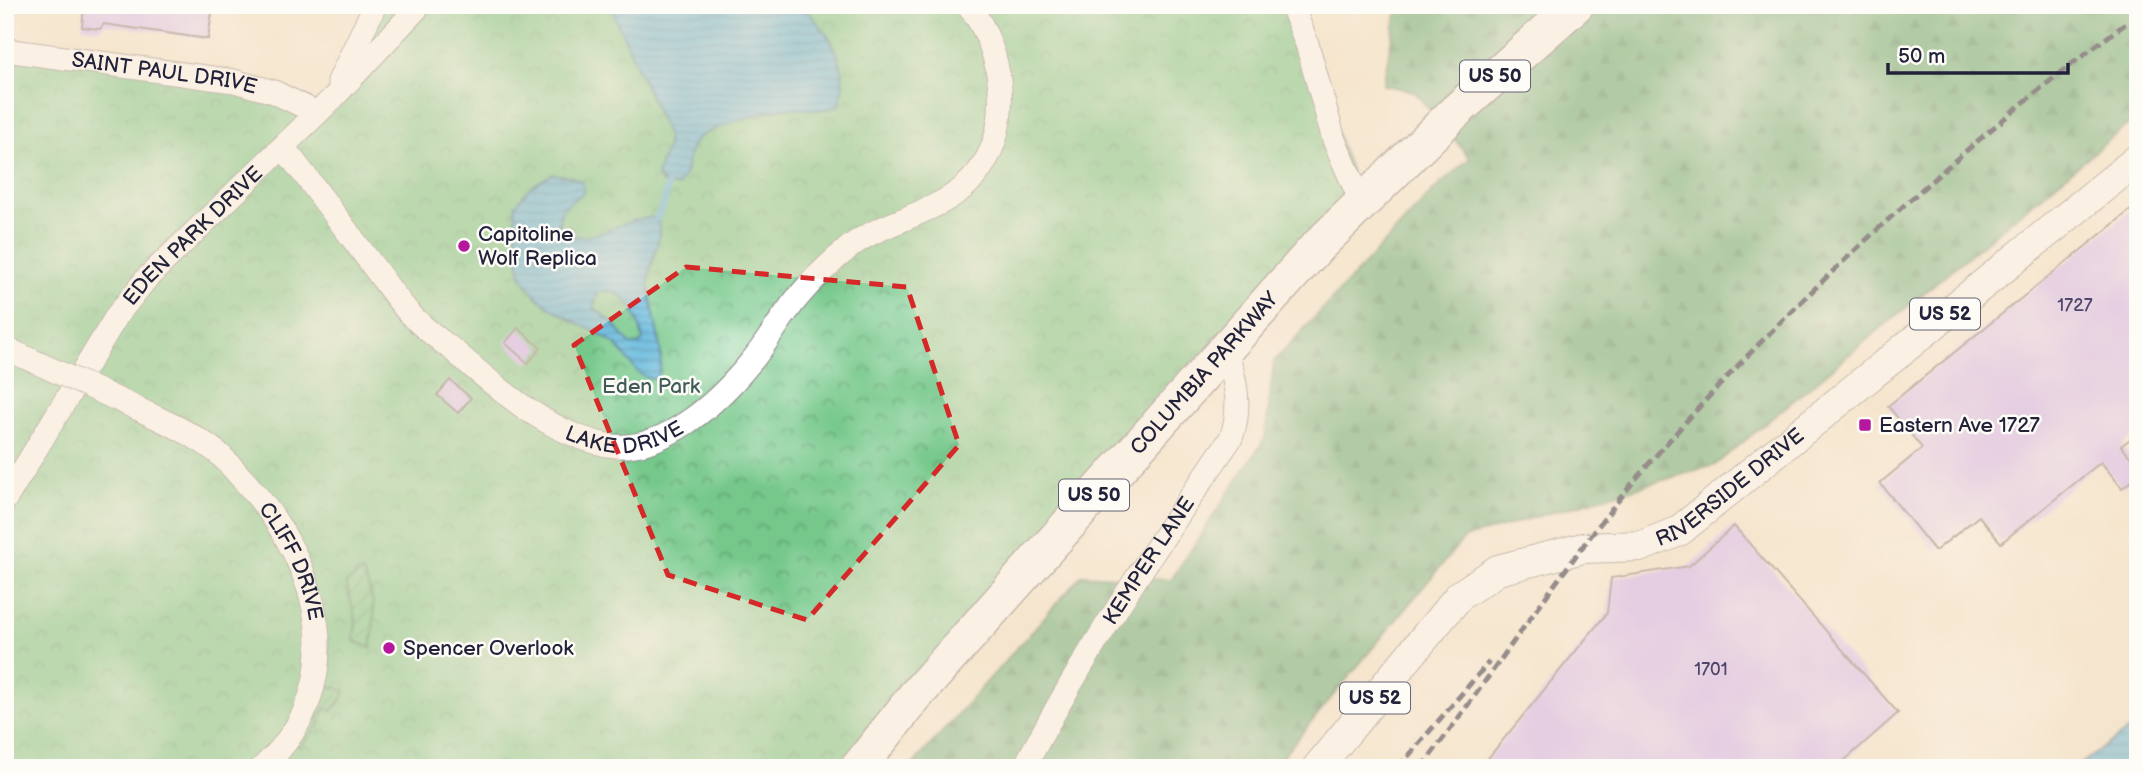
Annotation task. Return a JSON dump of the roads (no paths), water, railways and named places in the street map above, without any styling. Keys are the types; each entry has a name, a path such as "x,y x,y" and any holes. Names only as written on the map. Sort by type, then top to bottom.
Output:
{"highway":[{"name":"COLUMBIA PARKWAY","path":"858,768 915,696 1225,349 1417,149 1576,5"}],"main road":[{"name":"RIVERSIDE DRIVE","path":"1317,768 1460,596 1498,570 1547,555 1583,548 1642,545 1679,531 2138,159"}],"street":[{"path":"325,105 375,5"},
{"name":"EDEN PARK DRIVE","path":"5,500 118,314 148,278 325,105 419,5"},
{"name":"LAKE DRIVE","path":"283,147 411,315 532,413 592,442 630,446 668,433 699,413 721,393 751,362 787,311 830,262 868,233 957,193 979,171 992,144 997,123 999,75 988,35 968,5"},
{"path":"1292,5 1307,44 1334,140 1362,204"},
{"name":"SAINT PAUL DRIVE","path":"5,50 234,81 325,105"},
{"name":"CLIFF DRIVE","path":"6,348 190,434 219,454 270,510 284,530 315,605 316,681 293,733 262,768"},
{"name":"KEMPER LANE","path":"1024,768 1067,690 1231,438 1237,423 1236,377 1225,349"}],"water":[{"path":"610,5 801,5 821,26 836,50 842,77 838,106 825,109 778,109 704,134 694,143 678,186 665,184 657,174 667,146 667,135"},
{"path":"552,174 572,177 583,183 584,192 563,209 559,220 559,227 569,234 581,237 644,218 657,218 658,241 649,282 661,359 656,379 642,375 613,343 550,307 529,288 522,276 519,261 515,206 529,188","holes":["607,290 628,302 636,316 643,340 638,345 631,345 612,322 594,308 597,293"]},
{"path":"2138,723 2138,768 2075,768"}],"waterway":[{"path":"657,218 664,203 667,186"}],"railway":[{"path":"1421,768 1607,515 1742,361 1818,285 1936,177 2035,93 2138,15"},
{"path":"1398,768 1489,662"}],"place":[{"name":"Capitoline Wolf Replica","path":"464,246"},
{"name":"Eastern Ave 1727","path":"1865,425"},
{"name":"Spencer Overlook","path":"389,648"}],"park label":[{"name":"Eden Park","path":"651,386"}]}
